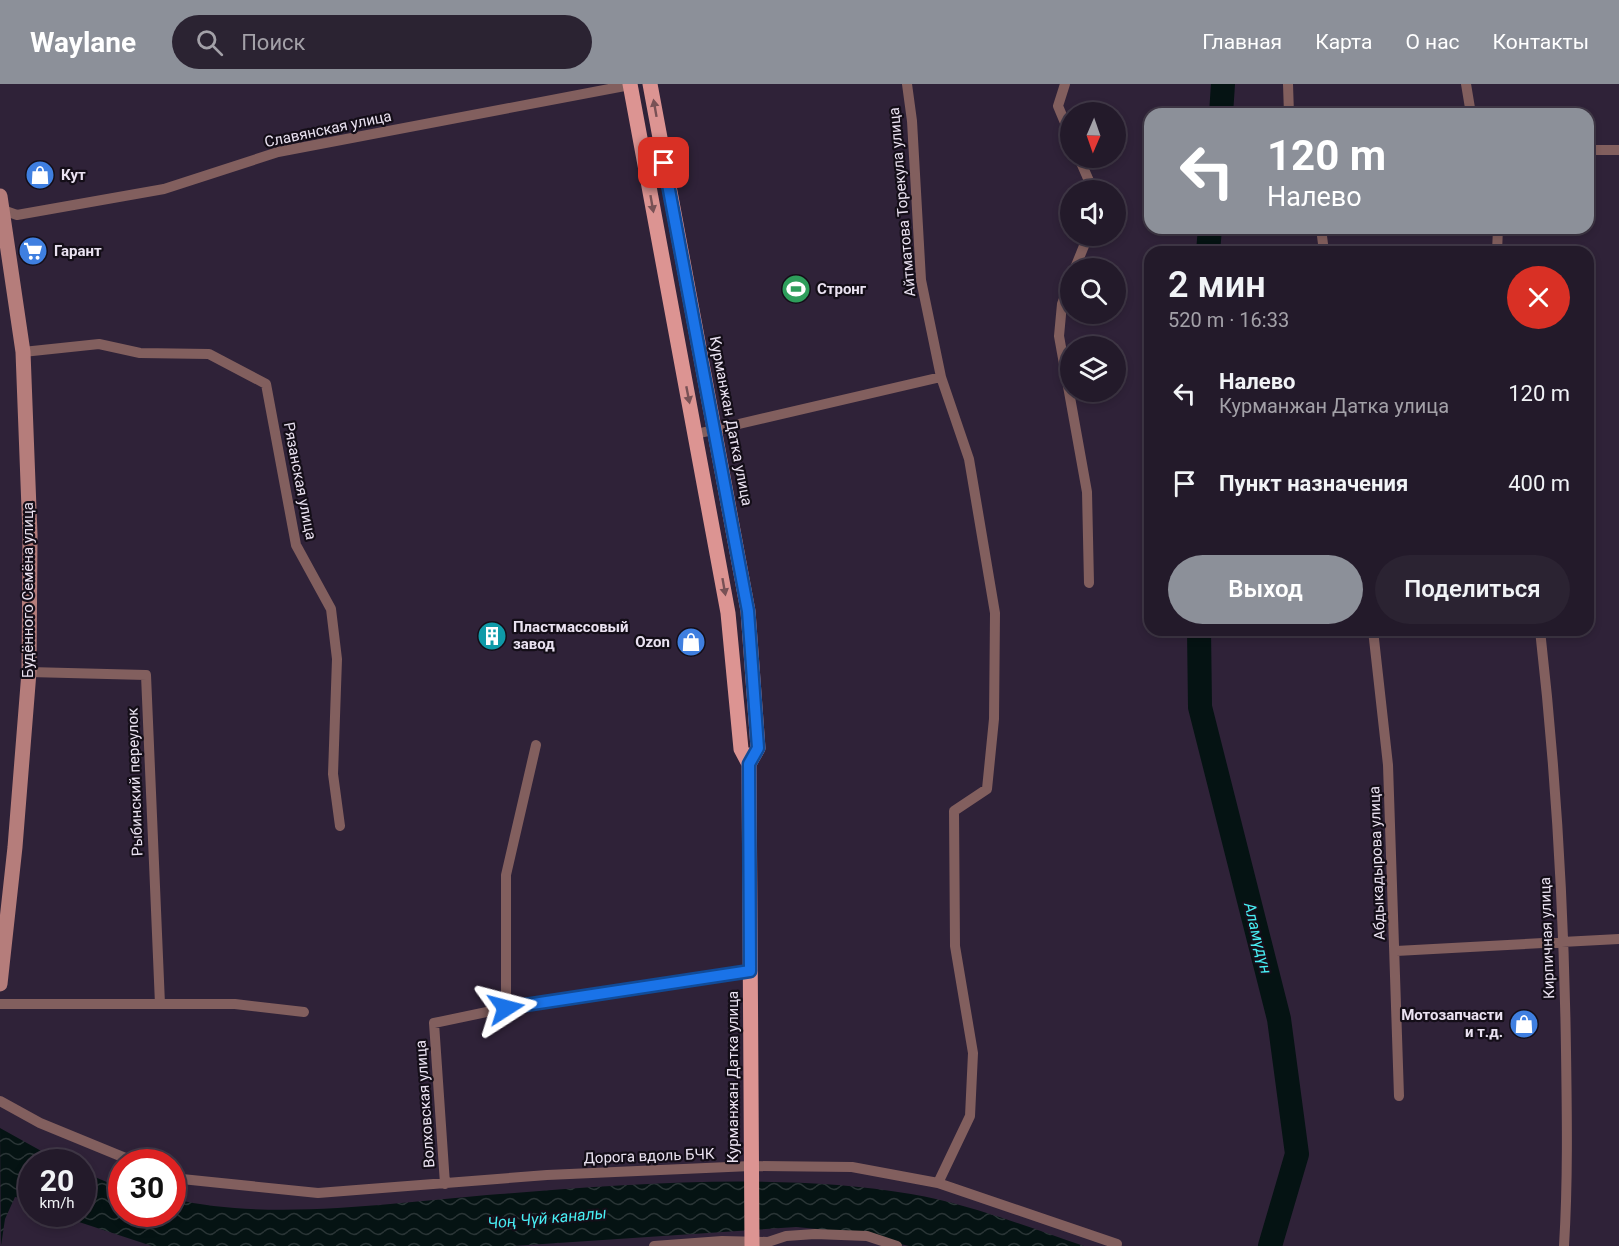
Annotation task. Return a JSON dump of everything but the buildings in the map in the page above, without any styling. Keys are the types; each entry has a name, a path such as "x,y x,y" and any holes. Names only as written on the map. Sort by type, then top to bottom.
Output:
{"main road":[{"name":"Курманжан Датка улица","path":"650,84 748,611 758,748 749,764"},
{"name":"Курманжан Датка улица","path":"630,85 728,613 741,749 749,764 752,1242"}],"street":[{"name":"Айтматова Торекула улица","path":"907,84 912,122 921,280 941,377 969,459 995,613 994,719 987,789 954,811 955,946 973,1053 970,1116 938,1183"},
{"path":"1060,111 1058,106 1065,84"},
{"path":"1288,84 1289,108"},
{"path":"1466,84 1470,108"},
{"name":"Славянская улица","path":"1,204 17,215 164,189 278,152 630,85"},
{"path":"1594,150 1619,150"},
{"name":"Будённого Семёна улица","path":"0,984 15,847 29,672 30,535 23,352 1,204"},
{"path":"1060,324 1059,336 1087,492 1089,583"},
{"name":"Рязанская улица","path":"23,352 99,344 140,353 209,354 266,384 296,545 331,609 337,659 333,774 340,826"},
{"path":"696,434 941,377"},
{"name":"Абдыкадырова улица","path":"1374,636 1388,765 1396,951 1399,1096"},
{"name":"Кирпичная улица","path":"1541,636 1551,723 1564,941 1568,1196 1564,1246"},
{"name":"Рыбинский переулок","path":"29,672 146,675 160,1004"},
{"path":"506,1008 506,875 536,745"},
{"path":"1396,951 1619,939"},
{"name":"Волховская улица","path":"445,1184 434,1023 506,1008 750,971"},
{"path":"0,1004 235,1004 304,1012"},
{"path":"0,1101 40,1123 108,1151"},
{"name":"Дорога вдоль БЧК","path":"186,1179 318,1193 547,1175 852,1167 938,1183 1117,1244"},
{"path":"654,1246 722,1241 768,1242 786,1236 815,1234 867,1236 897,1246"}],"water":[{"path":"0,1128 38,1149 18,1149 18,1198 15,1197 5,1219 1,1246"},
{"name":"Чоң Чүй каналы","path":"96,1177 108,1183 108,1227 186,1227 186,1201 212,1206 293,1210 653,1184 810,1183 861,1187 933,1198 1084,1246 909,1246 850,1232 796,1227 513,1246 152,1246 94,1227"}],"waterway":[{"name":"Аламүдүн","path":"1221,108 1223,84"},
{"name":"Аламүдүн","path":"1208,246 1210,234"},
{"name":"Аламүдүн","path":"1199,636 1200,707 1279,1019 1297,1154 1270,1246"}],"place":[{"name":"Кут","path":"40,175"},
{"name":"Гарант","path":"33,251"},
{"name":"Стронг","path":"796,289"},
{"name":"Пластмассовый завод","path":"492,636"},
{"name":"Ozon","path":"691,642"},
{"name":"Мотозапчасти и т.д.","path":"1524,1024"}],"route":[{"path":"506,1008 750,971 749,764 758,748 748,611 664,163"}]}
